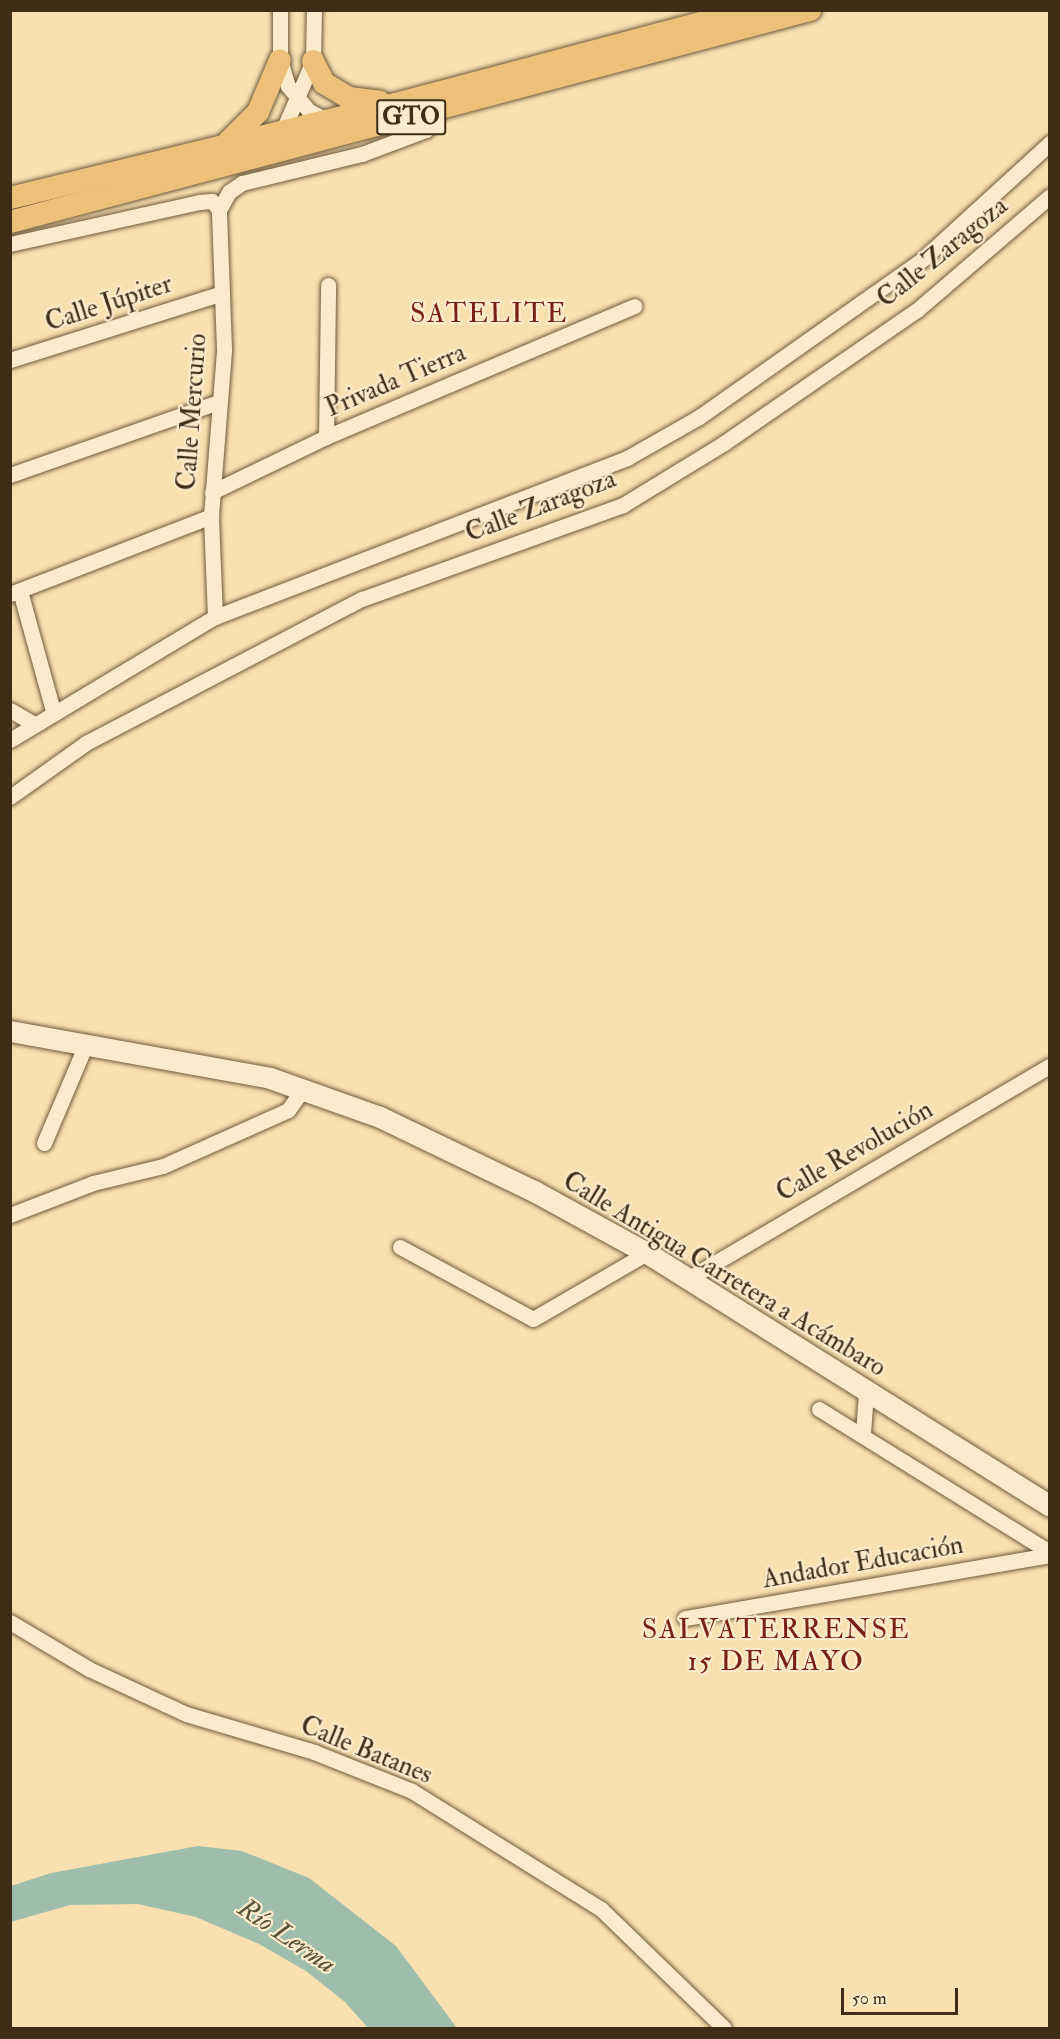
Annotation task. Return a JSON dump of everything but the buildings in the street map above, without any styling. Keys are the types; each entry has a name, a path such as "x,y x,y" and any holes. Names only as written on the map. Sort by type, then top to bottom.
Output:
{"main road":[{"name":"GTO","path":"10,198 396,104 749,10"},
{"name":"GTO","path":"10,222 268,151 440,110 810,10"},
{"path":"224,147 258,112 280,60"},
{"path":"313,61 324,83 349,98 396,104"},
{"path":"327,120 349,132"},
{"path":"268,151 284,130"},
{"name":"Calle Antigua Carretera a Acámbaro","path":"10,1031 270,1078 401,1127 534,1191 647,1253 686,1280 1050,1506"}],"street":[{"path":"280,10 280,60 288,86 309,111 327,120"},
{"path":"284,130 299,100 313,61 314,10"},
{"path":"10,244 199,202 212,201 219,210 229,192 242,183 362,154 426,130 440,110"},
{"path":"10,740 53,711 215,617 627,458 699,417 924,258 1050,143"},
{"name":"Calle Zaragoza","path":"10,797 86,743 362,599 623,505 724,443 917,310 1050,196"},
{"name":"Calle Mercurio","path":"215,617 211,516 218,402 224,349 219,210"},
{"path":"326,437 328,285"},
{"name":"Calle Júpiter","path":"10,360 222,293"},
{"name":"Privada Tierra","path":"212,492 326,437 634,306"},
{"path":"10,475 218,402"},
{"path":"53,711 15,592 211,516"},
{"path":"10,710 34,724"},
{"path":"44,1143 86,1044"},
{"name":"Calle Revolución","path":"686,1280 1050,1066"},
{"path":"10,1215 93,1183 163,1166 288,1110 303,1089"},
{"path":"400,1247 533,1319 647,1253"},
{"path":"862,1434 866,1393"},
{"path":"819,1409 1050,1553"},
{"name":"Andador Educación","path":"685,1618 1050,1553"},
{"name":"Calle Batanes","path":"10,1622 89,1669 186,1714 314,1752 412,1791 601,1909 724,2028"}],"water":[{"name":"Río Lerma","path":"198,1846 242,1851 309,1878 396,1946 457,2028 368,2028 345,2002 306,1971 259,1944 196,1917 138,1904 70,1905 11,1922 11,1886 51,1873"}],"district":[{"name":"SATELITE","path":"489,314"},
{"name":"SALVATERRENSE 15 DE MAYO","path":"776,1646"}]}
